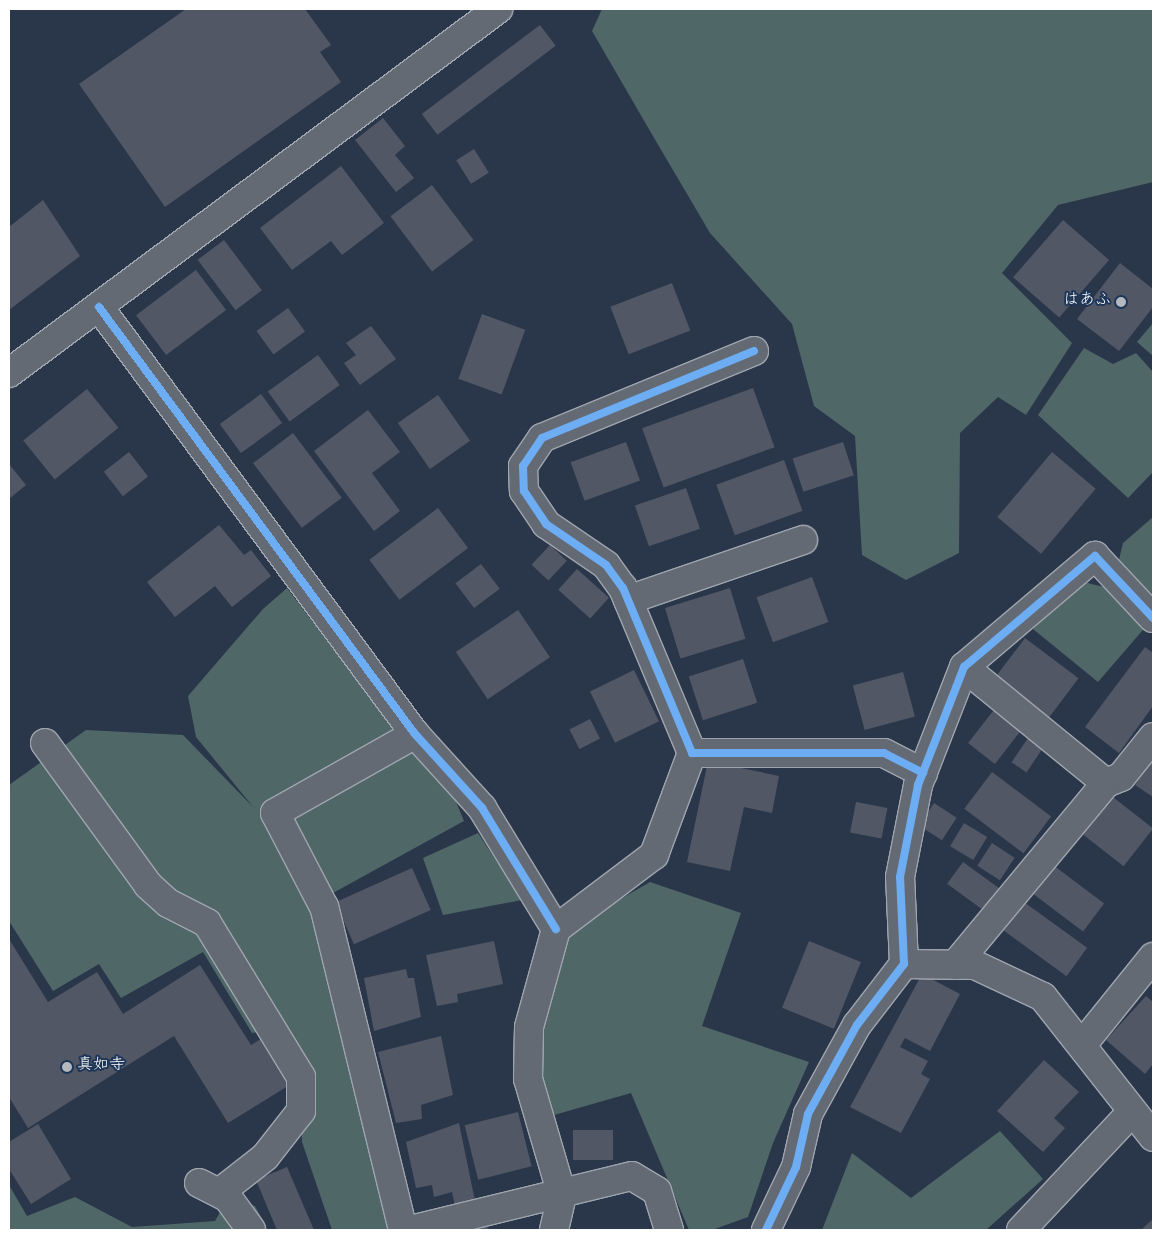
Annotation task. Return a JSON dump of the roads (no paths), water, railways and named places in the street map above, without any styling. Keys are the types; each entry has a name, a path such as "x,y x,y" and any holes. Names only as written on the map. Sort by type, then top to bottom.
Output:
{"street":[{"path":"9,373 498,9"},
{"path":"99,307 415,734 482,808 556,929"},
{"path":"554,1230 562,1195 528,1079 529,1027 556,929 654,855 692,753 628,600 606,565 546,524 524,491 522,466 542,438 754,351"},
{"path":"628,600 803,540"},
{"path":"766,1230 796,1167 808,1114 857,1025 904,964 900,877 922,773 964,667 1095,556 1153,618"},
{"path":"964,667 1106,783"},
{"path":"403,1230 324,907 275,813 415,734"},
{"path":"955,965 1106,783 1121,778 1153,737"},
{"path":"45,743 148,884 168,903 207,922 301,1077 301,1111 265,1158 209,1188 228,1198 251,1230"},
{"path":"692,753 884,754 922,773"},
{"path":"1082,1045 1153,957"},
{"path":"904,964 974,965 1043,997 1082,1045 1131,1113 1153,1137"},
{"path":"1022,1230 1131,1113"},
{"path":"410,1230 562,1195 632,1176 657,1191 669,1230"}],"place":[{"name":"はあふ","path":"1121,302"},
{"name":"真如寺","path":"67,1067"}]}
